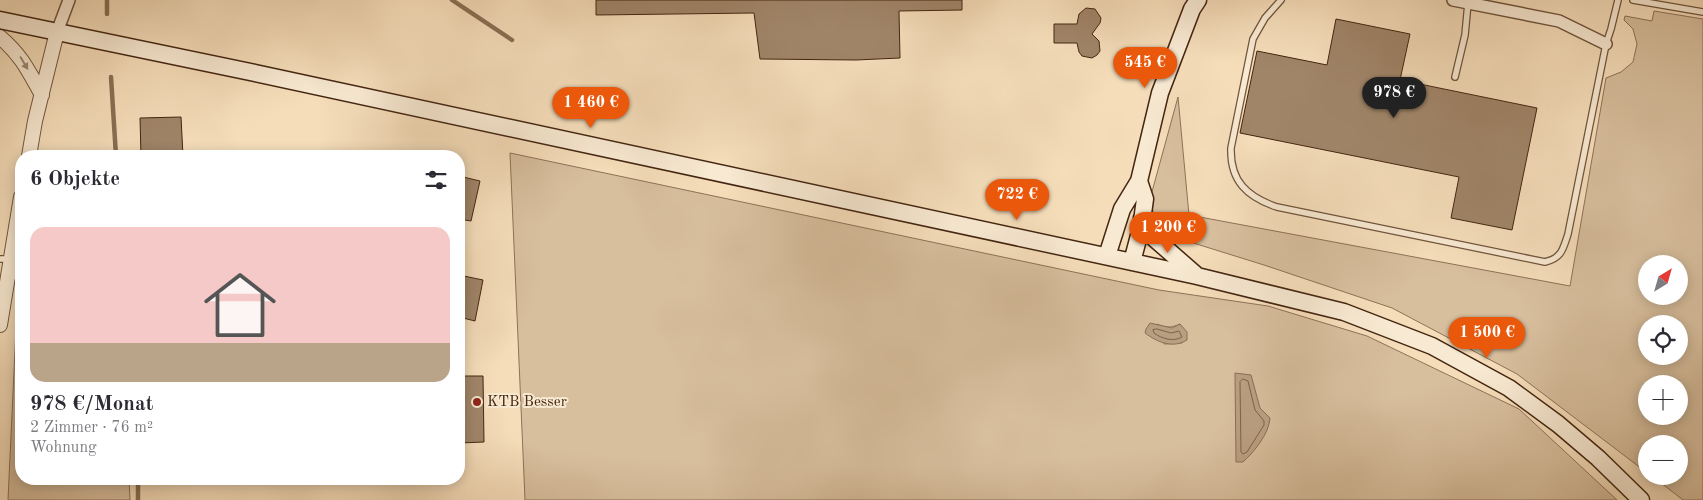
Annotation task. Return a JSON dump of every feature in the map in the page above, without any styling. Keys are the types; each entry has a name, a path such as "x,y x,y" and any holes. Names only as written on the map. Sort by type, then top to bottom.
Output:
{"main road":[{"path":"1107,256 1122,209 1139,181 1160,93 1192,9 1198,0"},
{"path":"0,20 1107,256 1344,312 1432,346 1509,388 1558,424 1598,458 1641,500"},
{"path":"1132,262 1145,199 1139,181"},
{"path":"1142,218 1155,239 1197,276"}],"street":[{"path":"30,150 57,32 69,0"},
{"path":"1453,0 1559,21 1606,44"},
{"path":"0,37 22,59 42,95"},
{"path":"0,325 14,276 5,259 15,222"}],"lane":[{"path":"1281,0 1266,18 1253,39 1231,148 1230,162 1240,185 1250,194 1277,207 1545,262 1556,259 1561,253 1568,234 1606,44 1618,0"},
{"path":"1633,0 1703,12"},
{"path":"1455,76 1468,3"}],"shaded area":[{"path":"1654,11 1703,19 1703,500 1683,500 1664,485 1688,485 1688,435 1638,435 1638,466 1517,374 1392,308 1158,232 1150,199 1178,97 1189,215 1570,286 1606,78 1621,72 1633,62 1637,44 1633,29 1624,20 1625,16 1652,21"},
{"path":"510,153 1159,290 1268,306 1367,336 1519,409 1617,500 525,500","holes":["1157,324 1168,327 1180,324 1182,343 1164,344"]},
{"path":"15,350 15,485 129,485 130,500 8,500"}],"water":[{"path":"1150,323 1172,328 1180,324 1187,332 1187,340 1182,343 1171,344 1155,339 1145,333"},
{"path":"1235,373 1251,375 1260,408 1270,418 1264,436 1243,462 1236,462"}],"building":[{"path":"596,0 962,0 962,10 899,11 900,58 856,60 760,59 754,13 596,15"},
{"path":"1086,8 1095,9 1101,18 1100,23 1092,34 1099,41 1100,51 1092,58 1082,56 1077,43 1054,43 1054,24 1077,24 1079,14"},
{"path":"1336,19 1410,34 1400,80 1537,108 1512,230 1451,218 1459,177 1240,133 1257,51 1327,65"},
{"path":"181,117 183,150 141,150 140,118"},
{"path":"465,177 480,181 471,221 465,220"},
{"path":"465,276 483,280 475,321 465,318"},
{"path":"465,376 483,376 484,442 465,443"}],"waterway":[{"path":"107,0 107,14"},
{"path":"452,0 512,40"},
{"path":"111,77 116,150"},
{"path":"138,485 138,500"}],"place":[{"name":"KTB Besser","path":"477,402"}]}
